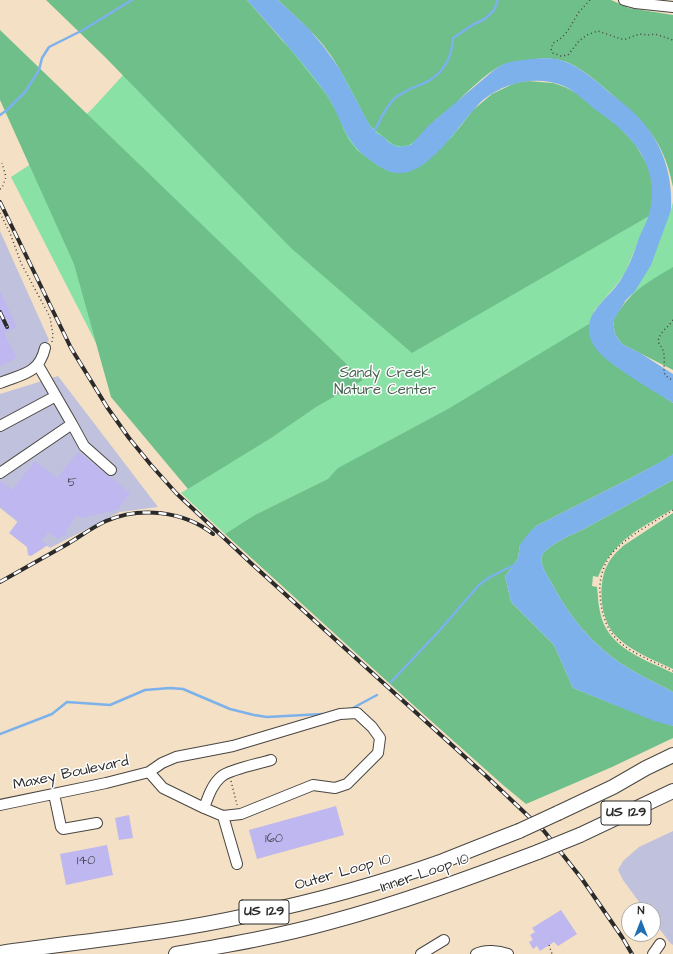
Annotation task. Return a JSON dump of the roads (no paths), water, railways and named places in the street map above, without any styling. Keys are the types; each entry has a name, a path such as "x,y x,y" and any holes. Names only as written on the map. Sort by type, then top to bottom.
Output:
{"highway":[{"name":"Outer Loop 10","path":"0,953 178,928 244,917 323,898 407,873 519,831 613,787 646,768 673,755"},
{"name":"Inner Loop 10","path":"176,954 282,934 350,916 445,886 580,835 672,791"}],"street":[{"path":"624,0 636,3 673,7"},
{"path":"0,383 32,371 43,357 45,348"},
{"path":"38,365 84,446 111,470"},
{"path":"0,426 56,396"},
{"path":"0,473 72,424"},
{"name":"Maxey Boulevard","path":"0,805 106,783 149,772 162,763 176,757 233,746 340,714 357,713 372,727 380,738 378,753 347,784 335,788 313,785 240,814 223,816"},
{"path":"204,808 211,789 222,776 270,760"},
{"path":"149,772 163,788 223,816 237,864"},
{"path":"54,794 61,827 63,828 97,823"},
{"path":"421,954 444,940"},
{"path":"653,954 660,944"},
{"path":"476,954 479,952 496,951 508,954"}],"water":[{"path":"247,0 278,0 308,28 339,68 369,124 375,132 385,138 388,142 398,147 411,145 428,126 494,70 504,64 522,60 551,58 571,64 591,77 633,112 655,139 665,161 670,185 671,210 651,265 635,291 626,300 613,321 615,334 622,344 640,353 673,374 673,403 618,368 599,353 594,346 590,335 589,326 591,318 595,310 620,281 626,270 647,220 652,201 650,177 642,155 635,145 612,121 564,86 543,81 522,82 501,89 483,100 440,150 414,170 400,173 386,170 367,158 351,142 327,95 318,82"},
{"path":"673,454 673,480 555,544 543,554 542,565 566,607 582,629 602,649 625,666 673,692 673,726 654,721 573,688 554,645 511,602 505,576 518,558 520,545 536,526 629,479"}],"waterway":[{"path":"0,115 25,92 39,70 42,58 49,47 83,30 132,0"},
{"path":"374,132 391,102 396,97 408,90 425,83 436,76 450,57 453,38 474,24 485,19 494,10 498,0"},
{"path":"391,682 439,631 479,585 490,577 516,564"},
{"path":"0,734 52,714 67,702 110,705 145,690 170,688 183,689 230,709 254,715 267,717 323,714"},
{"path":"351,709 377,695"}],"railway":[{"path":"0,202 71,348 107,407 129,438 151,465 176,493 253,565 485,775 544,831 582,879 632,954"},
{"path":"0,312 7,327"},
{"path":"0,582 100,524 119,516 133,513 161,513 189,520 213,534"}],"park label":[{"name":"Sandy Creek Nature Center","path":"385,382"}]}
